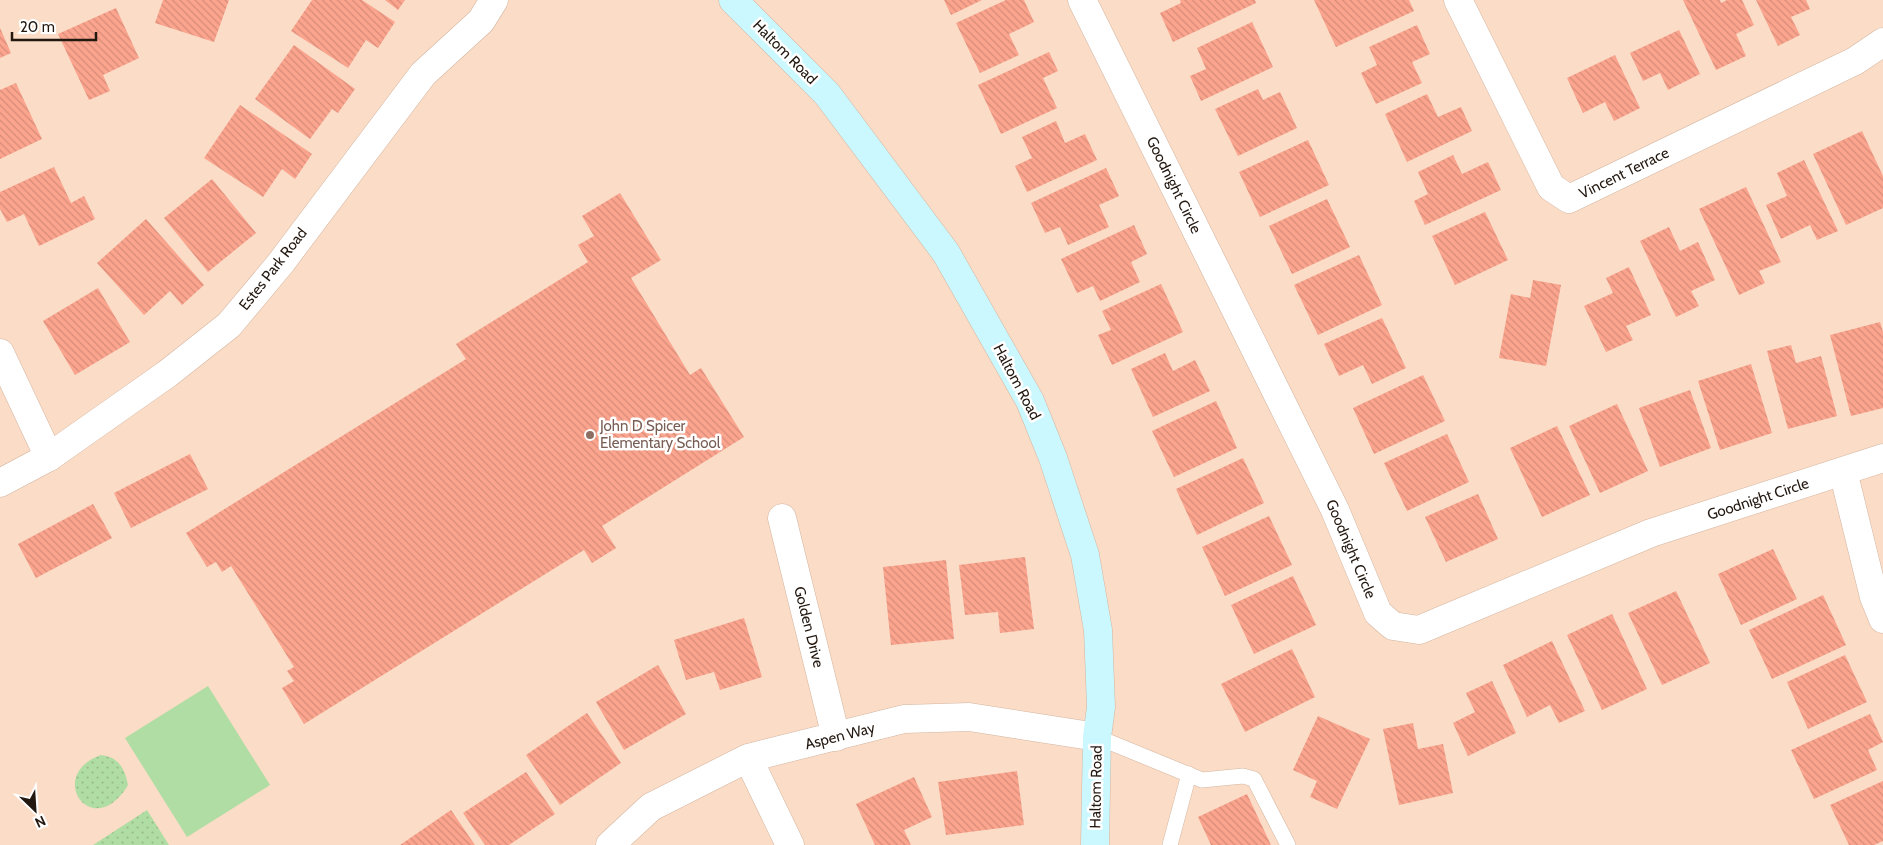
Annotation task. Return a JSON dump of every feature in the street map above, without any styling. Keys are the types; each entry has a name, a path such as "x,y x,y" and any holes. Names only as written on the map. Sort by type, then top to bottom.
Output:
{"main road":[{"name":"Haltom Road","path":"733,0 827,94 946,253 1030,401 1053,458 1085,555 1098,630 1101,707 1097,737 1095,845"}],"street":[{"name":"Estes Park Road","path":"0,483 49,457 167,374 230,325 280,264 423,74 481,21 494,0"},
{"name":"Goodnight Circle","path":"1082,0 1335,510 1378,613 1393,626 1419,630 1651,533 1883,458"},
{"name":"Vincent Terrace","path":"1458,0 1551,187 1569,199 1855,61 1883,42"},
{"path":"0,353 49,457"},
{"path":"1843,471 1874,597 1883,620"},
{"name":"Golden Drive","path":"782,518 836,737"},
{"name":"Aspen Way","path":"610,845 651,807 748,758 904,719 969,716 1097,737"},
{"path":"748,758 790,845"}],"lane":[{"path":"1097,737 1202,780 1243,776 1254,779 1288,845"},
{"path":"1170,845 1189,774"}],"green space":[{"path":"208,686 270,785 187,837 125,738"},
{"path":"101,755 117,761 123,769 128,785 114,801 101,808 89,807 80,800 75,789 76,776 84,764"},
{"path":"147,810 169,845 93,845"}],"building":[{"path":"163,0 229,0 214,42 155,23"},
{"path":"312,0 362,0 395,22 378,48 366,40 348,68 291,31"},
{"path":"385,0 405,0 398,10"},
{"path":"944,0 982,0 951,15"},
{"path":"1006,0 1024,0 1034,22 1009,34 1019,55 980,73 956,23"},
{"path":"1180,0 1255,0 1256,3 1173,42 1160,13 1181,3"},
{"path":"1314,0 1409,0 1414,11 1336,47"},
{"path":"1683,0 1720,0 1721,3 1727,0 1742,0 1754,25 1736,34 1746,56 1716,70"},
{"path":"1756,0 1806,0 1810,9 1791,17 1800,35 1778,46"},
{"path":"116,8 139,58 103,75 110,91 89,100 58,34"},
{"path":"1252,22 1273,67 1201,101 1190,76 1206,69 1197,48"},
{"path":"1417,25 1430,54 1412,62 1422,83 1376,104 1361,73 1377,65 1369,47"},
{"path":"0,28 11,53 0,58"},
{"path":"1679,30 1700,74 1668,90 1660,73 1643,81 1630,53"},
{"path":"294,45 355,89 338,113 332,109 310,139 255,99"},
{"path":"1049,52 1058,71 1043,78 1057,108 1001,134 978,85"},
{"path":"1615,55 1640,108 1614,121 1605,102 1583,113 1567,78"},
{"path":"16,83 42,139 0,159 0,90"},
{"path":"1258,89 1263,100 1280,92 1297,128 1238,156 1215,109"},
{"path":"1427,94 1438,117 1461,107 1472,131 1407,162 1385,114"},
{"path":"240,105 312,154 295,179 282,169 263,197 204,158"},
{"path":"1056,121 1065,143 1085,134 1097,160 1027,192 1015,166 1032,158 1022,137"},
{"path":"1862,131 1883,176 1883,208 1846,225 1813,154"},
{"path":"1308,140 1329,185 1260,217 1239,172"},
{"path":"1453,155 1462,174 1488,162 1501,190 1425,225 1414,201 1428,194 1418,172"},
{"path":"1804,160 1838,231 1817,240 1810,225 1781,239 1766,205 1787,196 1777,173"},
{"path":"54,167 71,203 84,196 95,219 39,246 24,214 7,222 0,209 0,192"},
{"path":"1106,168 1119,196 1099,205 1109,227 1068,245 1060,227 1045,233 1031,203"},
{"path":"212,179 256,233 208,272 164,218"},
{"path":"1746,187 1781,262 1759,271 1765,283 1739,295 1699,209"},
{"path":"620,193 661,260 631,278 690,375 701,368 744,437 602,526 616,548 592,563 584,550 304,724 282,688 294,681 287,671 294,667 231,566 222,572 216,562 207,567 186,533 466,359 456,344 588,262 578,245 594,236 582,216"},
{"path":"1327,199 1350,247 1292,274 1269,226"},
{"path":"1485,212 1508,260 1455,285 1432,236"},
{"path":"146,219 204,285 182,305 170,291 144,315 97,263"},
{"path":"1134,225 1147,254 1131,262 1140,282 1100,301 1093,286 1077,293 1061,259"},
{"path":"1669,227 1680,251 1698,242 1715,280 1691,291 1699,306 1676,317 1640,241"},
{"path":"1359,255 1382,305 1318,335 1294,285"},
{"path":"1629,267 1651,315 1626,326 1633,340 1606,352 1584,306 1613,293 1606,278"},
{"path":"1533,280 1561,285 1546,366 1499,358 1511,294 1530,298"},
{"path":"1161,284 1183,332 1112,365 1098,335 1111,330 1102,311"},
{"path":"98,288 130,342 75,375 43,321"},
{"path":"1382,318 1406,368 1372,384 1363,365 1339,376 1324,344"},
{"path":"1880,322 1883,332 1883,408 1851,416 1830,335"},
{"path":"1791,345 1796,363 1821,356 1837,416 1788,429 1767,351"},
{"path":"1165,353 1173,371 1195,360 1210,391 1153,417 1131,369"},
{"path":"1751,364 1772,433 1720,450 1698,381"},
{"path":"1423,375 1445,421 1374,454 1353,408"},
{"path":"1690,390 1711,448 1660,467 1639,408"},
{"path":"1216,401 1237,448 1174,477 1152,431"},
{"path":"1617,404 1648,471 1600,493 1569,426"},
{"path":"1557,426 1590,495 1542,517 1510,448"},
{"path":"1447,434 1469,482 1407,511 1384,463"},
{"path":"190,454 208,489 131,528 114,493"},
{"path":"1243,458 1264,503 1197,535 1176,489"},
{"path":"1478,494 1498,539 1446,562 1425,517"},
{"path":"93,504 112,538 36,578 18,544"},
{"path":"1269,516 1292,565 1225,596 1202,547"},
{"path":"1773,549 1797,599 1741,625 1718,574"},
{"path":"1025,557 1034,629 1000,633 998,612 965,615 959,565"},
{"path":"946,560 954,639 891,645 883,567"},
{"path":"1293,576 1316,625 1254,654 1231,605"},
{"path":"1676,591 1710,663 1662,685 1628,613"},
{"path":"1823,595 1846,645 1772,679 1749,630"},
{"path":"1612,614 1647,689 1602,710 1567,635"},
{"path":"744,618 762,677 720,690 714,672 686,680 674,640"},
{"path":"1552,641 1585,711 1559,723 1550,705 1527,717 1503,665"},
{"path":"1292,649 1315,697 1245,732 1221,684"},
{"path":"1845,655 1867,702 1808,729 1787,682"},
{"path":"658,665 686,714 624,750 596,702"},
{"path":"1492,681 1516,733 1468,756 1453,723 1475,712 1466,693"},
{"path":"587,713 621,763 560,805 526,755"},
{"path":"1870,714 1883,742 1868,750 1877,770 1814,799 1791,750"},
{"path":"1318,716 1370,739 1337,809 1310,797 1317,781 1293,770"},
{"path":"1413,723 1418,749 1443,744 1453,793 1399,805 1383,729"},
{"path":"1017,771 1024,825 946,835 938,782"},
{"path":"526,772 555,814 509,845 485,845 463,813"},
{"path":"914,777 932,817 904,830 911,845 875,845 856,804"},
{"path":"1883,781 1883,841 1874,845 1849,845 1830,805"},
{"path":"1247,794 1271,845 1211,845 1198,817"},
{"path":"451,810 475,845 400,845"}],"place":[{"name":"John D Spicer Elementary School","path":"590,435"}]}
